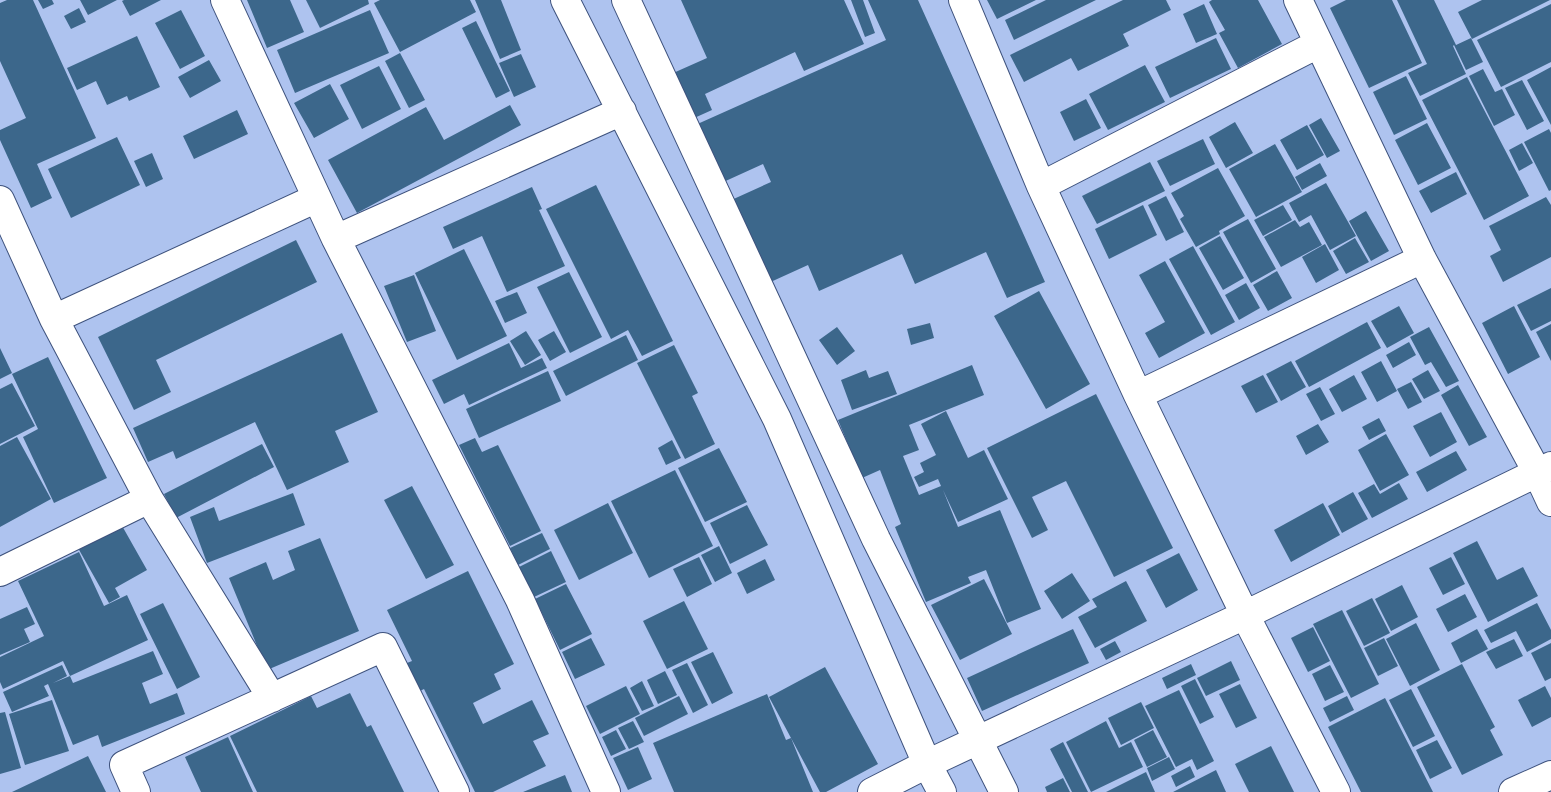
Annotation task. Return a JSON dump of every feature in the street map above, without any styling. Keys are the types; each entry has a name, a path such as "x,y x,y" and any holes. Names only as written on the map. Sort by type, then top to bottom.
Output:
{"street":[{"path":"225,0 336,239 520,600 606,792"},
{"path":"565,0 777,419 927,764 942,792"},
{"path":"626,0 876,539 1004,792"},
{"path":"963,0 1041,186 1138,395 1245,616 1336,792"},
{"path":"1298,0 1422,259 1544,469 1551,502"},
{"path":"1041,186 1318,44"},
{"path":"336,239 622,111"},
{"path":"54,319 317,198"},
{"path":"0,200 54,319 149,499 272,698"},
{"path":"1138,395 1422,259"},
{"path":"872,792 927,764 1245,616 1544,469"},
{"path":"0,572 149,499"},
{"path":"136,792 124,765 383,647 455,792"},
{"path":"1513,792 1551,775"}],"shaded area":[{"path":"0,0 1551,0 1551,792 0,792"}],"building":[{"path":"7,0 33,0 96,138 37,164 52,198 31,208 0,140 0,130 26,118 0,61 0,3"},
{"path":"38,0 52,0 54,4 43,9"},
{"path":"80,0 117,0 88,15"},
{"path":"161,0 130,16 122,1"},
{"path":"247,0 290,0 304,32 267,48"},
{"path":"306,0 368,0 369,4 320,28"},
{"path":"380,0 470,0 476,12 400,52 374,3"},
{"path":"475,0 501,0 521,50 500,59"},
{"path":"681,0 844,0 864,44 804,71 795,52 705,94 712,110 692,119 671,74 707,58"},
{"path":"851,0 863,0 875,33 865,37"},
{"path":"868,0 918,0 1045,282 1007,298 986,252 915,284 902,254 819,291 808,265 764,285 727,202 771,182 763,164 719,184 693,126 886,40"},
{"path":"987,0 1036,0 997,19"},
{"path":"1046,0 1096,0 1014,40 1005,20"},
{"path":"1123,0 1166,0 1171,10 1123,34 1129,46 1078,71 1071,58 1024,82 1010,55"},
{"path":"1212,0 1258,0 1282,44 1238,68 1219,33 1225,30 1209,2"},
{"path":"1346,0 1392,0 1422,63 1369,88 1330,8"},
{"path":"1397,0 1434,0 1456,45 1471,38 1483,62 1466,70 1454,45 1466,74 1420,96 1408,73 1427,64"},
{"path":"1482,0 1550,0 1472,39 1458,12"},
{"path":"1204,4 1217,34 1196,43 1183,14"},
{"path":"1551,4 1551,62 1501,87 1477,40"},
{"path":"79,8 86,22 71,29 64,16"},
{"path":"181,10 205,56 180,69 155,23"},
{"path":"370,10 389,53 295,93 277,50"},
{"path":"476,21 510,91 496,98 462,28"},
{"path":"137,36 160,87 129,101 127,96 107,105 96,81 77,90 67,68"},
{"path":"1216,38 1231,69 1170,98 1155,67"},
{"path":"400,53 425,100 409,108 385,61"},
{"path":"521,54 536,87 514,97 499,63"},
{"path":"209,60 221,81 190,98 178,77"},
{"path":"1145,65 1165,102 1108,130 1089,94"},
{"path":"379,66 401,109 362,129 340,85"},
{"path":"1551,67 1551,125 1527,80"},
{"path":"1483,69 1495,92 1502,89 1515,115 1494,126 1469,76"},
{"path":"1406,76 1427,119 1394,135 1373,92"},
{"path":"1467,77 1529,196 1484,220 1422,100"},
{"path":"1522,80 1544,121 1527,130 1505,88"},
{"path":"330,84 349,119 314,138 294,103"},
{"path":"1086,99 1101,128 1074,141 1060,112"},
{"path":"510,105 521,125 357,213 328,160 426,107 444,140"},
{"path":"237,110 248,134 194,159 183,136"},
{"path":"1321,118 1340,151 1327,158 1309,125"},
{"path":"1235,122 1253,153 1226,168 1209,137"},
{"path":"1427,123 1451,168 1418,185 1395,140"},
{"path":"1307,125 1324,155 1297,170 1280,140"},
{"path":"1549,129 1551,133 1551,190 1549,191 1524,142"},
{"path":"117,137 140,185 71,218 48,169"},
{"path":"1203,139 1215,164 1170,186 1157,161"},
{"path":"1522,143 1533,163 1519,171 1509,150"},
{"path":"1275,144 1302,192 1256,217 1229,169"},
{"path":"152,153 163,179 146,187 134,161"},
{"path":"1150,162 1165,191 1097,224 1082,196"},
{"path":"1320,163 1327,176 1302,190 1295,177"},
{"path":"1218,168 1245,216 1219,231 1220,234 1196,247 1180,219 1184,216 1171,193"},
{"path":"1456,172 1467,194 1431,213 1419,191"},
{"path":"1326,183 1356,236 1330,250 1311,215 1299,222 1289,203"},
{"path":"596,185 673,341 642,356 628,330 611,339 546,209"},
{"path":"532,187 542,209 539,210 565,266 507,292 482,236 453,249 443,227"},
{"path":"1166,196 1184,232 1166,241 1148,205"},
{"path":"1546,197 1551,205 1551,257 1503,282 1490,256 1501,250 1489,226"},
{"path":"1143,205 1157,235 1109,259 1095,229"},
{"path":"1283,205 1292,220 1263,236 1254,220"},
{"path":"1366,211 1389,251 1371,261 1349,221"},
{"path":"1248,219 1276,269 1251,283 1223,232"},
{"path":"1295,220 1300,227 1309,222 1322,245 1281,267 1264,237"},
{"path":"1220,236 1244,278 1223,290 1199,248"},
{"path":"1355,238 1369,262 1346,274 1333,251"},
{"path":"296,240 317,282 156,360 171,392 134,410 98,337"},
{"path":"1325,244 1339,270 1316,283 1302,257"},
{"path":"1193,246 1235,322 1211,335 1169,259"},
{"path":"464,249 507,336 457,360 415,273"},
{"path":"1165,261 1205,333 1159,358 1145,333 1165,322 1139,275"},
{"path":"1277,271 1292,298 1268,311 1253,285"},
{"path":"569,272 602,337 570,353 537,287"},
{"path":"414,275 436,331 407,342 384,286"},
{"path":"1246,283 1260,308 1239,320 1225,295"},
{"path":"1551,288 1551,321 1531,331 1517,305"},
{"path":"1039,291 1090,384 1046,409 994,316"},
{"path":"517,292 527,313 505,323 495,301"},
{"path":"1399,306 1414,333 1387,348 1371,321"},
{"path":"1514,306 1540,357 1508,374 1482,323"},
{"path":"1367,322 1381,348 1309,387 1295,361"},
{"path":"930,323 934,338 911,345 907,329"},
{"path":"1551,324 1551,361 1536,332"},
{"path":"837,327 855,351 837,365 819,340"},
{"path":"1429,327 1459,381 1446,387 1431,362 1425,365 1410,337"},
{"path":"526,331 541,355 525,365 510,341"},
{"path":"554,331 566,352 550,361 538,340"},
{"path":"342,333 378,412 335,431 349,462 287,490 255,422 176,459 173,451 148,462 133,428"},
{"path":"626,335 638,360 566,396 553,371"},
{"path":"1409,342 1416,355 1393,368 1386,355"},
{"path":"509,343 521,368 542,358 547,368 469,405 464,394 444,404 432,380"},
{"path":"674,345 698,393 692,396 715,444 685,459 637,363"},
{"path":"0,348 12,373 0,379"},
{"path":"48,357 107,478 54,503 23,437 38,429 12,374"},
{"path":"1291,361 1306,387 1281,401 1266,374"},
{"path":"1381,361 1397,391 1377,402 1361,372"},
{"path":"972,365 984,395 909,425 919,450 903,456 919,495 941,486 938,479 919,487 914,477 924,472 920,463 936,455 921,424 946,411 968,458 984,450 1008,499 958,522 943,490 958,527 1000,510 1041,609 1007,623 986,570 968,577 971,583 926,602 895,527 901,524 880,470 862,478 838,420"},
{"path":"866,370 869,378 888,371 897,394 852,410 841,380"},
{"path":"1428,370 1440,391 1424,399 1412,379"},
{"path":"548,371 561,401 479,438 466,409"},
{"path":"1263,375 1278,402 1256,413 1241,386"},
{"path":"1354,375 1367,399 1342,412 1329,389"},
{"path":"1411,382 1422,402 1408,409 1397,389"},
{"path":"12,383 35,426 0,444 0,389"},
{"path":"1458,385 1487,437 1469,446 1441,395"},
{"path":"1320,387 1335,414 1321,421 1306,394"},
{"path":"1096,394 1173,548 1114,577 1066,481 1032,497 1048,530 1032,538 987,448"},
{"path":"1441,412 1457,442 1430,457 1413,426"},
{"path":"1379,418 1386,431 1369,440 1362,427"},
{"path":"1318,424 1329,442 1306,455 1296,436"},
{"path":"1386,434 1409,475 1380,491 1358,450"},
{"path":"17,437 51,499 0,527 0,446"},
{"path":"475,438 482,452 498,445 541,531 510,546 459,445"},
{"path":"672,440 681,458 666,465 658,448"},
{"path":"262,444 274,467 176,518 164,494"},
{"path":"719,448 747,502 705,522 678,468"},
{"path":"1456,451 1467,470 1427,492 1416,472"},
{"path":"675,470 713,546 649,578 611,501"},
{"path":"1399,483 1408,499 1372,518 1358,493 1374,484 1380,494"},
{"path":"412,486 454,565 426,579 384,500"},
{"path":"1353,492 1368,519 1342,533 1328,506"},
{"path":"293,493 305,525 207,563 190,517 214,507 219,521"},
{"path":"608,503 633,553 579,580 554,530"},
{"path":"1323,503 1340,535 1291,562 1274,530"},
{"path":"747,505 768,545 730,564 710,523"},
{"path":"121,524 147,570 115,588 120,597 109,603 78,548"},
{"path":"542,533 550,549 518,565 510,548"},
{"path":"320,538 359,631 267,670 229,578 266,562 273,580 295,570 288,551"},
{"path":"1477,541 1497,580 1523,567 1538,596 1488,622 1453,553"},
{"path":"719,546 732,573 715,582 701,555"},
{"path":"551,551 566,582 534,597 519,567"},
{"path":"79,552 104,606 127,595 148,640 70,676 63,661 3,689 0,682 0,657 44,636 18,581"},
{"path":"1179,553 1198,590 1166,608 1146,570"},
{"path":"699,557 712,584 687,597 673,569"},
{"path":"1451,557 1465,584 1443,595 1429,568"},
{"path":"765,559 775,580 747,594 737,573"},
{"path":"468,571 514,664 494,674 501,689 473,703 483,724 532,700 549,734 533,741 546,766 493,792 475,792 424,689 416,693 402,665 412,661 387,610"},
{"path":"1072,573 1090,601 1062,619 1044,591"},
{"path":"984,579 1012,634 960,660 931,605"},
{"path":"1126,581 1147,621 1095,648 1078,617 1097,607 1092,599"},
{"path":"566,584 592,634 560,650 535,599"},
{"path":"1402,585 1418,617 1391,631 1375,599"},
{"path":"1465,594 1477,617 1448,632 1436,609"},
{"path":"1372,598 1390,633 1364,646 1346,611"},
{"path":"684,601 708,649 667,669 643,621"},
{"path":"163,603 200,677 177,689 140,614"},
{"path":"1537,603 1551,630 1551,639 1527,652 1516,631 1491,643 1484,630"},
{"path":"27,607 35,624 24,629 30,642 0,655 0,619"},
{"path":"1342,610 1379,684 1351,698 1313,624"},
{"path":"1416,623 1440,670 1410,686 1386,639"},
{"path":"1313,627 1330,661 1308,672 1291,638"},
{"path":"1073,629 1089,663 982,711 967,678"},
{"path":"1477,629 1488,649 1461,663 1451,643"},
{"path":"591,638 605,665 575,679 562,652"},
{"path":"1384,638 1398,666 1378,676 1364,648"},
{"path":"1514,639 1523,656 1496,669 1486,652"},
{"path":"1115,641 1121,652 1106,660 1100,649"},
{"path":"1551,643 1551,678 1545,681 1531,653"},
{"path":"153,651 163,674 142,683 150,704 177,693 185,714 102,747 98,735 73,745 48,684 44,686 49,696 12,712 3,692 62,665 67,676 53,683 70,676 73,683"},
{"path":"713,652 733,693 712,704 691,662"},
{"path":"1231,661 1240,680 1206,696 1197,678"},
{"path":"687,663 708,705 693,713 672,670"},
{"path":"1191,664 1196,675 1167,689 1162,678"},
{"path":"1462,664 1495,727 1490,730 1503,755 1462,775 1417,687"},
{"path":"1330,665 1344,692 1325,701 1312,674"},
{"path":"825,667 878,764 826,792 820,792 769,697"},
{"path":"665,671 677,695 658,704 647,680"},
{"path":"1195,679 1214,717 1200,724 1181,686"},
{"path":"642,681 654,706 642,711 630,688"},
{"path":"1240,684 1257,718 1236,728 1219,694"},
{"path":"626,686 640,714 600,734 586,706"},
{"path":"1545,686 1551,698 1551,717 1532,727 1518,700"},
{"path":"1411,689 1435,736 1413,747 1389,700"},
{"path":"1179,690 1214,761 1197,770 1192,759 1176,767 1145,706"},
{"path":"350,693 367,727 371,725 404,792 257,792 230,736 311,696 317,708"},
{"path":"767,694 786,740 791,738 813,792 674,792 653,743"},
{"path":"679,696 688,714 644,736 635,718"},
{"path":"1347,696 1354,710 1330,722 1323,708"},
{"path":"1385,698 1433,792 1361,792 1328,727"},
{"path":"52,700 69,751 25,765 9,714"},
{"path":"1141,702 1154,728 1121,745 1108,718"},
{"path":"5,712 21,768 0,774 0,713"},
{"path":"633,721 644,742 629,749 618,728"},
{"path":"1106,721 1119,748 1131,742 1143,767 1091,792 1066,742"},
{"path":"616,730 626,749 611,756 602,737"},
{"path":"1153,730 1167,757 1147,767 1134,740"},
{"path":"228,737 253,792 201,792 185,757"},
{"path":"1437,740 1452,768 1430,779 1416,750"},
{"path":"1063,742 1088,792 1072,792 1050,749"},
{"path":"1271,746 1294,792 1249,792 1235,764"},
{"path":"638,747 652,779 628,790 613,758"},
{"path":"88,756 106,792 12,792"},
{"path":"1169,757 1175,769 1152,781 1147,768"},
{"path":"1190,766 1195,777 1176,787 1171,776"},
{"path":"1216,770 1226,792 1173,792"},
{"path":"1146,772 1155,792 1106,792"},
{"path":"565,775 572,792 523,792"},
{"path":"1063,778 1070,792 1047,792 1045,787"}]}
